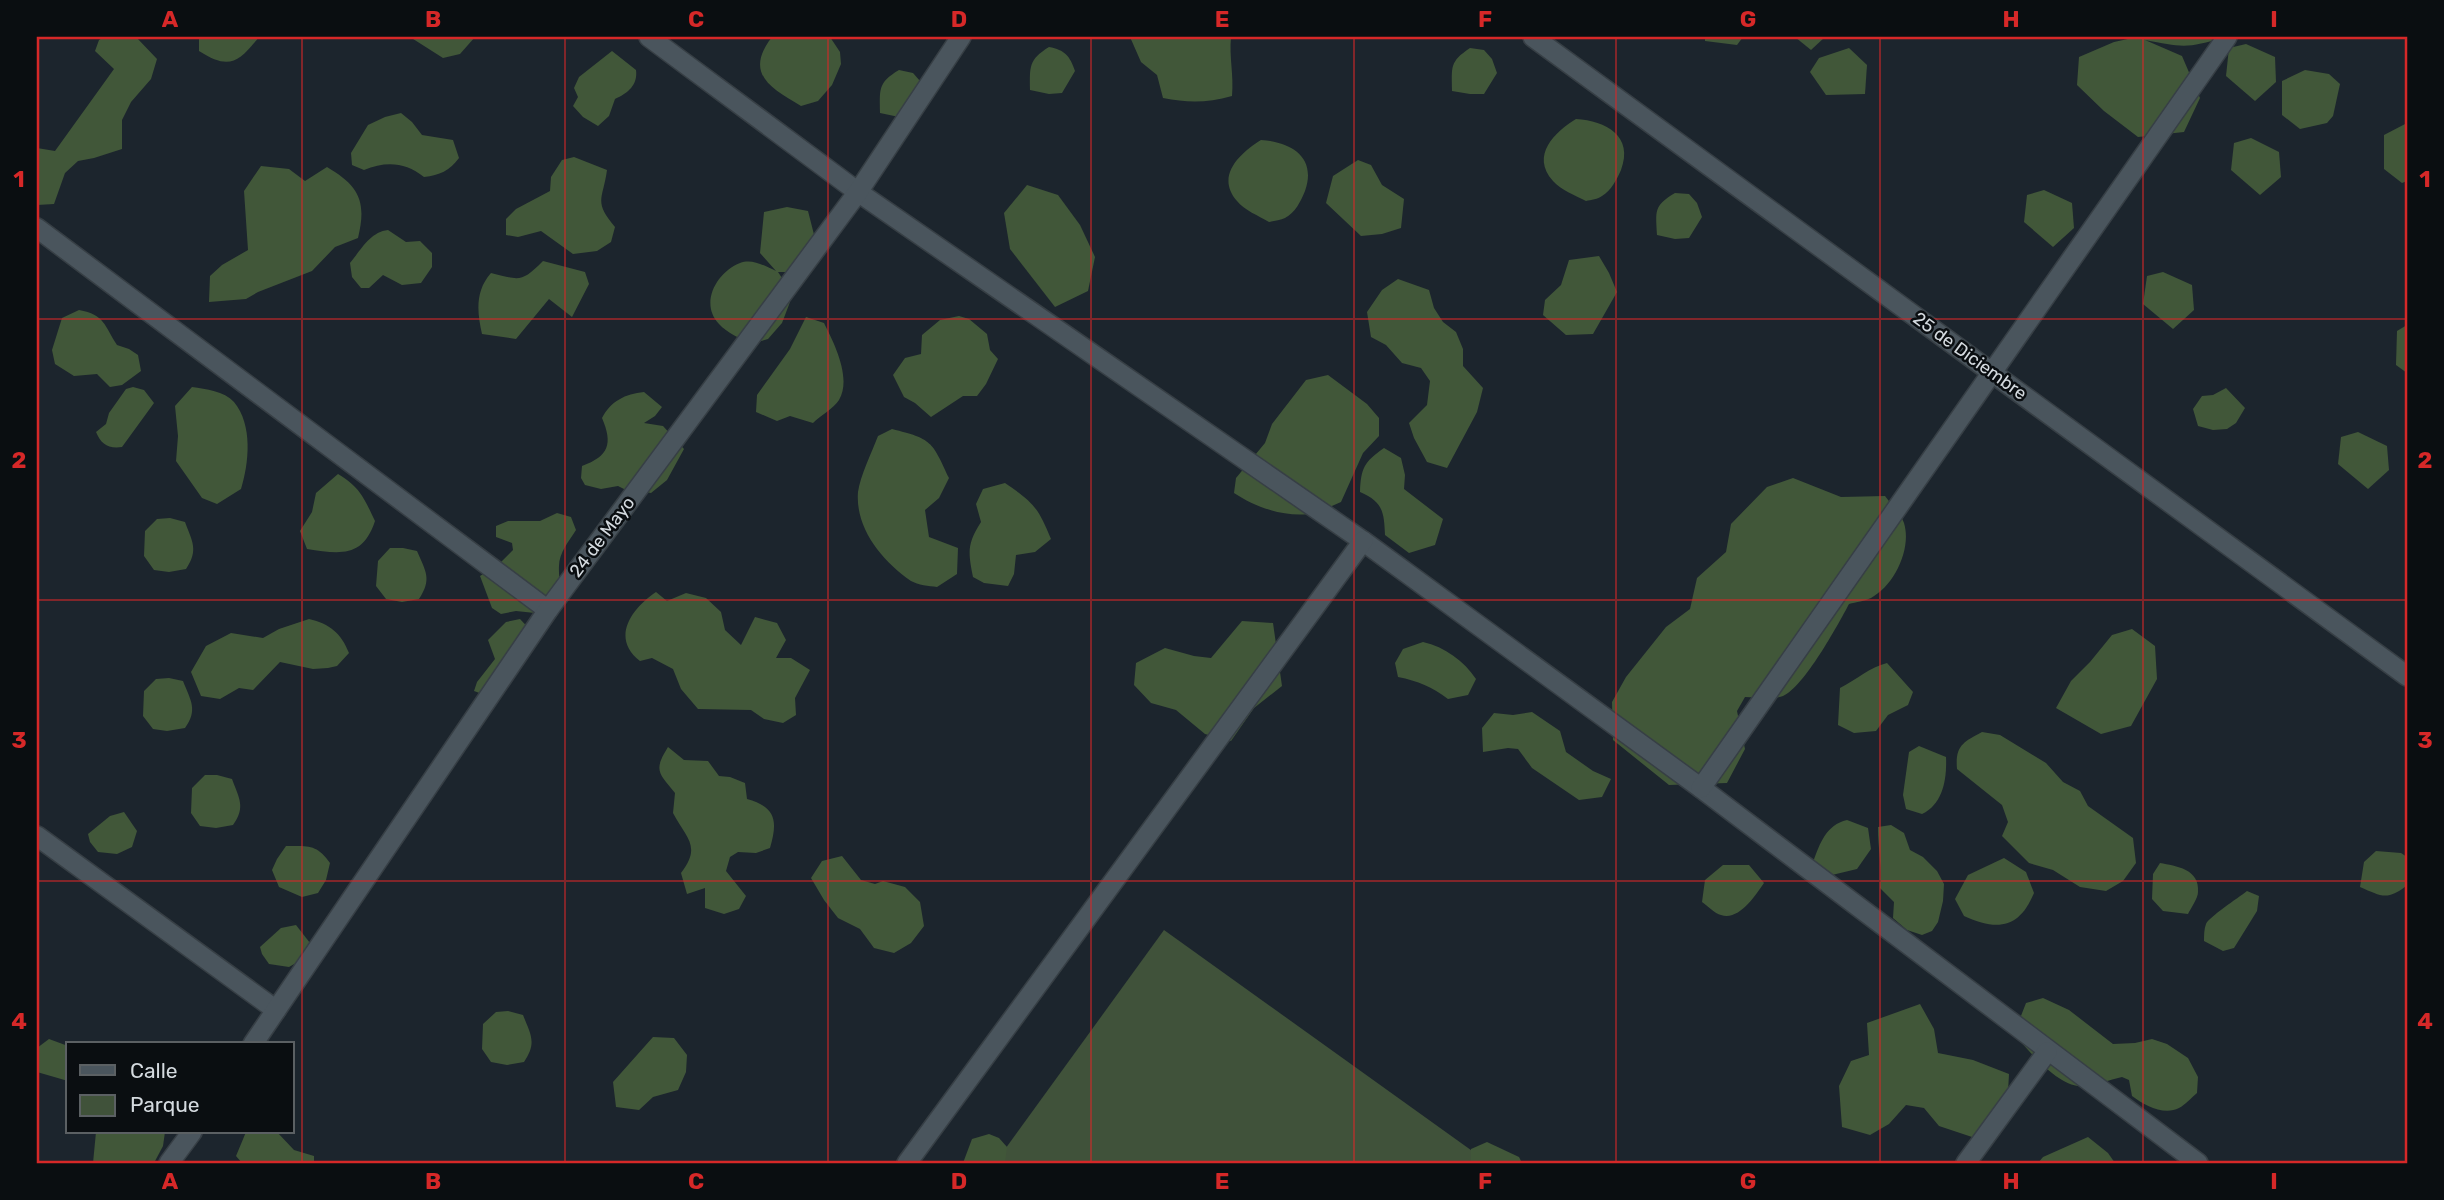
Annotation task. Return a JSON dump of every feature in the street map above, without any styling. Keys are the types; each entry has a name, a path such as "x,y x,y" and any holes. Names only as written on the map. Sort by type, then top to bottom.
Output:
{"street":[{"path":"649,37 858,192 1363,541 1701,788 2047,1052 2198,1163"},
{"name":"24 de Mayo","path":"254,1042 548,610 858,192 961,37"},
{"name":"25 de Diciembre","path":"1533,37 2407,677"},
{"path":"1701,788 2227,37"},
{"path":"37,228 548,610"},
{"path":"907,1163 1363,541"},
{"path":"37,836 276,1010"},
{"path":"1966,1163 2047,1052"},
{"path":"169,1163 191,1134"}],"green space":[{"path":"104,37 136,37 157,59 151,79 131,102 122,120 122,149 78,161 65,173 54,204 37,205 37,148 55,151 114,69 95,51 99,40"},
{"path":"199,37 259,37 239,58 226,62 199,51"},
{"path":"410,37 475,37 460,54 443,58"},
{"path":"772,37 830,37 840,52 841,64 832,85 818,101 801,106 779,93 764,78 760,60"},
{"path":"1130,37 1231,37 1232,96 1198,102 1163,98 1157,75 1141,62"},
{"path":"1705,37 1743,37 1737,45 1705,41"},
{"path":"1795,37 1825,37 1811,50"},
{"path":"2137,37 2224,37 2184,46 2145,40 2182,56 2200,98 2184,132 2138,137 2104,111 2077,85 2079,57 2114,42"},
{"path":"2246,44 2275,57 2276,82 2255,101 2226,76 2229,48"},
{"path":"1049,47 1066,55 1075,71 1062,93 1049,94 1030,90 1034,60"},
{"path":"1470,48 1484,50 1492,59 1497,73 1484,94 1452,91 1455,61"},
{"path":"1849,48 1867,65 1865,94 1826,95 1810,72 1819,58"},
{"path":"612,51 636,70 636,75 634,84 615,99 609,116 598,126 583,117 573,106 578,97 574,88 579,77"},
{"path":"899,70 913,73 920,81 899,117 880,113 883,83"},
{"path":"2305,70 2329,74 2340,84 2333,116 2327,123 2300,129 2282,115 2282,81"},
{"path":"401,113 422,135 453,140 459,158 452,166 444,172 424,177 410,168 395,164 364,170 352,165 351,153 368,125"},
{"path":"1576,119 1607,127 1615,132 1624,148 1621,170 1608,191 1600,197 1586,201 1556,184 1544,162 1545,153 1553,137"},
{"path":"2407,123 2407,181 2402,183 2384,169 2384,135"},
{"path":"2251,138 2279,152 2281,177 2260,195 2231,170 2234,143"},
{"path":"1261,140 1282,144 1299,154 1304,160 1308,179 1305,191 1292,213 1285,218 1269,222 1240,204 1231,192 1229,183 1229,174 1238,158"},
{"path":"574,157 607,170 601,200 604,211 615,227 611,242 597,251 573,254 541,231 518,237 506,235 506,219 516,209 550,191 551,177 562,160"},
{"path":"1358,160 1371,165 1382,185 1404,199 1401,228 1382,234 1361,236 1326,203 1333,176"},
{"path":"261,166 289,169 305,181 327,167 338,174 353,188 361,204 358,238 335,247 312,271 246,299 209,302 210,276 222,265 248,250 244,191"},
{"path":"1027,185 1058,195 1080,225 1095,257 1088,291 1055,307 1010,249 1004,213"},
{"path":"2044,190 2072,203 2074,228 2053,247 2024,222 2027,195"},
{"path":"1675,193 1689,194 1697,203 1702,217 1689,238 1675,239 1657,235 1657,210"},
{"path":"787,207 808,211 820,258 809,272 778,272 790,290 790,302 782,323 768,339 751,344 730,333 713,316 713,289 724,273 740,263 754,262 776,271 760,253 764,212"},
{"path":"388,230 406,242 420,241 432,253 432,267 421,283 402,285 383,275 369,288 361,288 352,277 350,263 371,238"},
{"path":"1599,256 1617,292 1593,334 1566,335 1543,315 1545,300 1561,285 1569,260"},
{"path":"543,261 585,272 589,284 572,317 549,299 516,339 482,334 479,318 480,294 491,273 520,278"},
{"path":"2163,272 2192,285 2194,310 2173,329 2143,304 2147,276"},
{"path":"1398,279 1429,290 1434,308 1443,322 1456,332 1463,349 1463,366 1483,388 1477,412 1447,468 1427,462 1409,423 1427,405 1430,381 1421,368 1402,363 1386,345 1371,337 1367,312 1382,290"},
{"path":"79,310 99,318 117,345 138,355 141,371 122,385 110,387 97,374 74,376 55,364 52,350 62,318"},
{"path":"959,316 969,319 987,334 990,350 998,359 977,396 963,396 931,417 904,397 893,375 905,358 921,354 922,335 940,320"},
{"path":"806,317 824,323 828,331 843,371 842,391 837,403 813,423 790,416 777,421 756,412 757,395 790,349"},
{"path":"2407,325 2407,373 2396,365 2397,331"},
{"path":"1328,375 1367,404 1379,418 1379,436 1363,453 1341,502 1313,513 1299,515 1260,507 1234,493 1236,478 1265,443 1272,424 1306,380"},
{"path":"133,387 144,390 154,403 122,447 109,446 100,440 96,432 106,424 109,413 126,389"},
{"path":"192,387 215,391 230,398 240,411 247,433 246,468 241,489 217,504 202,498 176,461 178,436 175,406"},
{"path":"2226,388 2245,408 2236,423 2227,429 2213,430 2198,426 2193,409 2202,396 2213,395"},
{"path":"644,392 662,407 644,423 663,426 684,449 667,480 651,493 618,486 601,489 585,485 581,478 582,466 598,458 608,442 602,418 619,399"},
{"path":"892,429 929,443 939,456 949,478 939,498 925,510 929,537 958,548 957,574 937,587 911,581 890,564 872,543 861,518 858,492 864,471 878,436"},
{"path":"2358,432 2387,446 2389,470 2368,489 2338,464 2341,437"},
{"path":"1384,448 1401,458 1405,475 1404,489 1443,519 1435,545 1409,553 1385,535 1381,509 1360,492 1365,466"},
{"path":"338,474 361,494 375,521 364,542 349,551 307,549 300,531 312,512 316,493"},
{"path":"1793,478 1841,497 1885,496 1898,512 1906,533 1899,566 1894,576 1879,592 1869,599 1849,604 1820,655 1791,690 1779,697 1745,697 1737,711 1745,749 1727,783 1669,785 1613,740 1612,702 1626,677 1666,627 1690,609 1697,578 1726,552 1731,524 1767,487"},
{"path":"1005,483 1034,506 1051,539 1035,552 1016,555 1014,574 1008,586 984,583 973,577 970,554 973,536 981,522 976,504 983,489"},
{"path":"557,513 571,517 576,530 559,561 561,596 558,608 554,615 516,611 501,614 492,608 480,576 499,564 513,550 512,543 496,537 496,526 508,521 540,521"},
{"path":"170,518 185,522 192,540 192,556 186,569 169,572 154,570 144,556 145,531 157,519"},
{"path":"390,548 417,551 426,575 425,586 419,599 402,602 386,599 376,586 378,561"},
{"path":"656,592 667,601 686,593 706,598 721,612 725,630 741,645 755,617 777,623 786,640 776,658 791,658 810,670 795,698 796,715 783,723 764,719 751,710 698,709 681,689 673,669 652,658 640,661 626,643 628,624 639,606"},
{"path":"309,619 329,627 342,640 349,653 337,666 313,669 280,662 253,690 239,688 220,699 201,696 191,672 206,646 231,633 263,638 279,629"},
{"path":"520,619 537,637 496,699 474,691 477,682 495,659 488,640 506,622"},
{"path":"1242,621 1273,623 1282,686 1254,708 1231,741 1205,734 1176,710 1151,703 1134,685 1136,663 1165,648 1211,658"},
{"path":"2132,629 2155,646 2157,679 2131,726 2101,734 2056,708 2071,681 2112,635"},
{"path":"1423,642 1446,651 1471,672 1476,679 1468,695 1448,699 1425,685 1398,677 1395,663 1403,649"},
{"path":"1887,663 1913,692 1908,705 1888,715 1876,731 1854,733 1838,725 1840,688"},
{"path":"156,679 183,681 192,705 191,716 185,728 167,731 153,729 143,716 144,691"},
{"path":"1532,712 1560,731 1566,752 1593,771 1611,779 1602,797 1579,800 1532,768 1518,749 1483,752 1482,728 1494,713 1513,715"},
{"path":"1982,732 2000,735 2046,763 2063,782 2080,791 2088,806 2133,838 2136,863 2123,881 2106,891 2080,887 2053,870 2029,863 2002,836 2008,822 2002,805 1957,769 1959,750"},
{"path":"1919,746 1946,757 1942,790 1935,804 1922,814 1906,809 1903,795 1909,752"},
{"path":"668,747 684,760 708,761 719,776 745,783 747,799 764,806 772,816 774,830 770,848 756,853 738,852 730,857 726,871 746,896 739,909 724,914 705,908 705,888 687,894 681,873 690,856 690,842 673,813 675,793 665,781 659,767"},
{"path":"205,775 232,779 240,808 233,825 216,828 200,826 191,813 192,788"},
{"path":"124,812 137,831 132,847 117,854 98,852 90,842 88,834 110,816"},
{"path":"1847,820 1868,828 1871,849 1857,869 1832,875 1813,862 1829,830"},
{"path":"1891,825 1904,833 1910,850 1923,857 1937,871 1944,884 1938,922 1932,931 1922,935 1907,930 1893,918 1894,902 1880,888 1878,827"},
{"path":"286,846 311,847 321,852 330,863 326,880 318,893 302,897 279,887 272,870"},
{"path":"2376,851 2401,853 2407,857 2406,886 2394,894 2379,895 2360,887 2364,862"},
{"path":"842,856 861,880 875,884 883,881 905,887 920,902 924,926 911,943 894,953 874,948 860,929 838,918 811,878 822,861"},
{"path":"2004,858 2026,872 2034,893 2028,905 2021,914 2006,924 1987,924 1964,916 1955,899 1968,875"},
{"path":"2160,863 2186,870 2195,878 2198,894 2188,914 2163,911 2152,899 2153,874"},
{"path":"1723,865 1749,865 1764,883 1746,906 1728,916 1716,913 1702,902 1705,880"},
{"path":"2247,891 2259,896 2257,911 2234,948 2223,951 2204,941 2208,921"},
{"path":"296,925 310,943 303,959 289,967 269,964 260,947 281,928"},
{"path":"1164,930 1489,1163 995,1163"},
{"path":"2043,998 2069,1010 2113,1044 2152,1039 2167,1044 2188,1058 2198,1077 2197,1093 2181,1107 2167,1111 2148,1106 2132,1096 2129,1080 2122,1077 2083,1086 2065,1082 2047,1069 2017,1037 2019,1021 2026,1003"},
{"path":"1920,1004 1934,1029 1938,1053 1973,1060 2009,1074 2000,1135 1972,1137 1939,1126 1924,1108 1906,1105 1889,1124 1870,1135 1842,1127 1839,1086 1851,1061 1869,1055 1867,1023"},
{"path":"508,1011 523,1015 532,1044 524,1062 507,1065 491,1062 482,1049 483,1024 496,1012"},
{"path":"653,1037 674,1038 687,1055 686,1072 678,1090 653,1097 639,1110 616,1107 613,1082"},
{"path":"49,1039 66,1045 66,1080 37,1072 37,1048"},
{"path":"96,1134 165,1134 163,1146 154,1163 93,1163"},
{"path":"245,1134 279,1134 294,1150 314,1156 314,1163 242,1163 236,1156"},
{"path":"989,1134 999,1138 1007,1147 1005,1163 963,1163 972,1139"},
{"path":"2088,1137 2108,1153 2115,1163 2038,1163 2043,1157"},
{"path":"1487,1142 1519,1157 1522,1163 1471,1163 1471,1149"}]}
